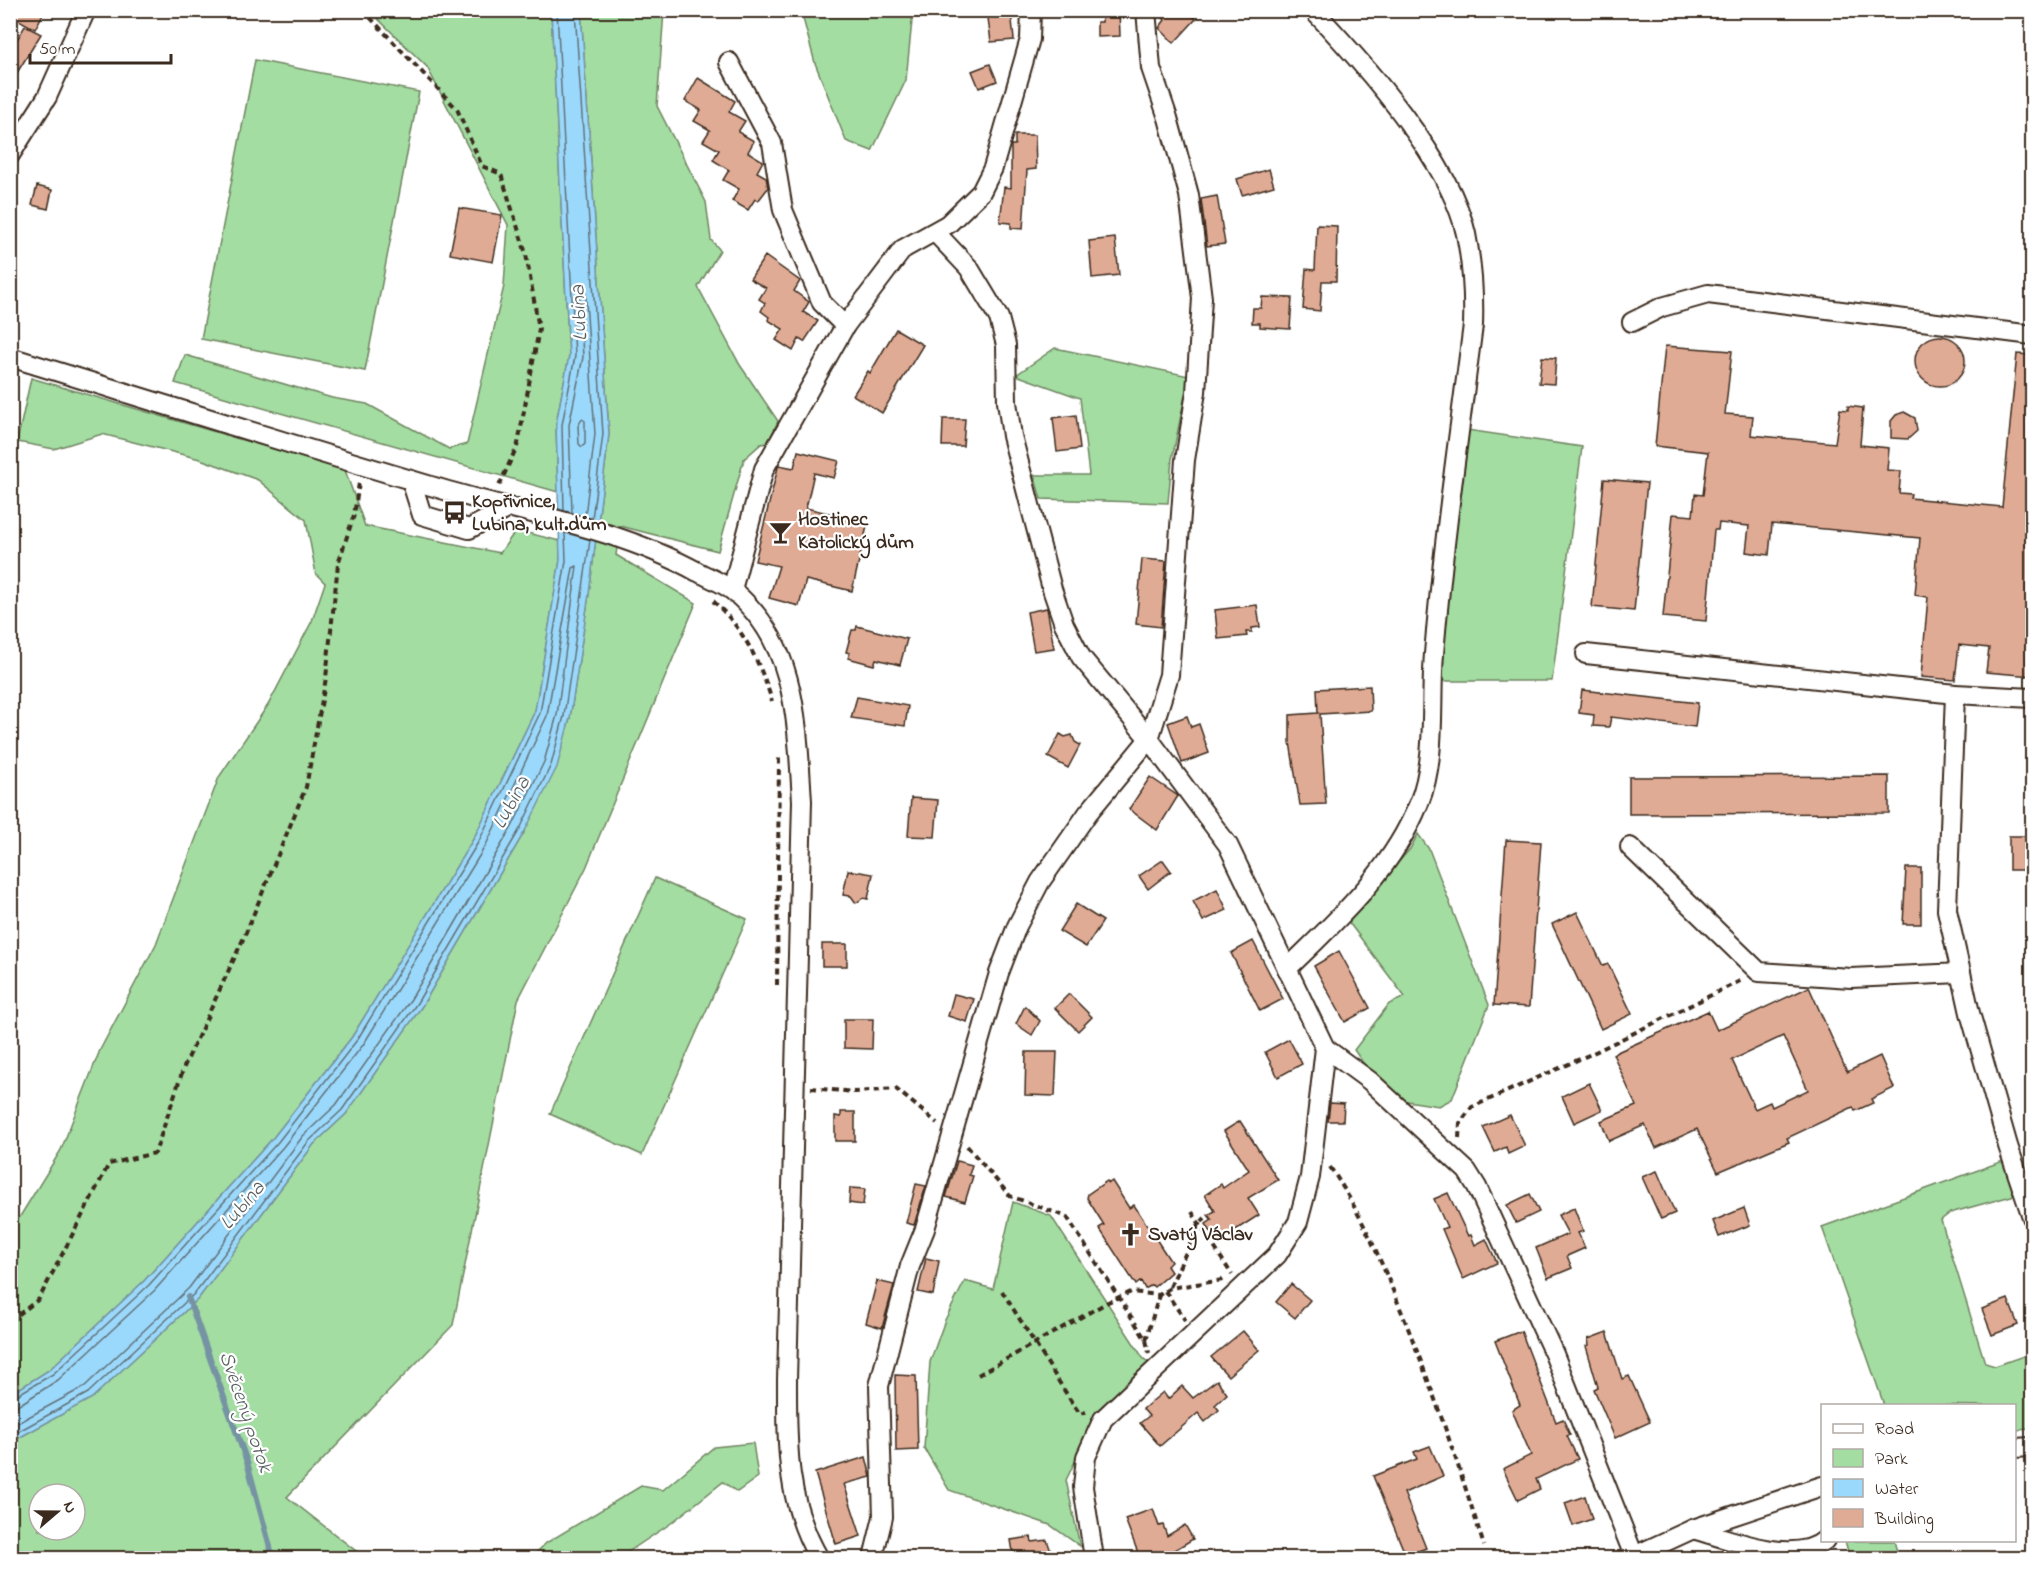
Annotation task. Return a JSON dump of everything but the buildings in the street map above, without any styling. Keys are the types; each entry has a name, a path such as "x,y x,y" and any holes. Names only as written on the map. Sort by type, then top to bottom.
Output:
{"street":[{"path":"10,155 47,97 86,10"},
{"path":"732,590 764,469 845,326 903,249 948,224 981,192 993,168 1030,39 1031,10"},
{"path":"873,1558 883,1517 879,1386 909,1266 925,1229 951,1133 1006,955 1040,882 1088,813 1149,739 1169,675 1185,460 1196,392 1202,298 1189,195 1168,118 1150,68 1146,10"},
{"path":"1287,969 1349,909 1374,880 1407,829 1426,785 1442,567 1473,325 1471,269 1466,233 1457,206 1424,147 1398,111 1345,43 1313,10"},
{"path":"729,62 772,142 783,210 822,303 845,326"},
{"path":"935,232 969,268 999,318 1006,345 1012,436 1052,589 1064,624 1081,657 1149,739 1228,845 1325,1048 1370,1081 1467,1171 1477,1187 1554,1354 1632,1557 1693,1529 1821,1488"},
{"path":"1632,322 1662,307 1708,294 2032,335"},
{"path":"10,357 411,480 605,534 680,562 732,590 759,620 779,653 791,684 797,720 802,801 787,1380 788,1461 799,1519 819,1558"},
{"path":"411,480 422,515 469,529 508,508"},
{"path":"1586,654 1955,694 2032,698"},
{"path":"1955,694 1947,910 1961,973 2008,1146 2032,1217"},
{"path":"1630,847 1759,972 1851,978 1961,973"},
{"path":"1094,1558 1083,1487 1086,1457 1103,1419 1160,1368 1277,1255 1292,1234 1307,1197 1325,1048"},
{"path":"2016,1448 2032,1447"},
{"path":"1693,1529 1756,1547 1795,1552 1809,1550 1822,1542"}],"path":[{"path":"363,10 457,109 482,166 501,174 526,254 539,329 518,444 499,486"},
{"path":"10,1321 39,1299 109,1164 155,1153 184,1067 245,935 306,787 326,678 338,564 354,515 362,464"},
{"path":"711,599 739,627 751,647 775,709"},
{"path":"777,993 779,745"},
{"path":"1467,1171 1458,1138 1460,1123 1472,1107 1590,1054 1759,972"},
{"path":"794,1088 855,1092 896,1089 964,1142 1010,1196 1067,1217 1146,1340 1148,1351 1160,1368"},
{"path":"1315,1145 1360,1214 1377,1251 1429,1381 1484,1546"},
{"path":"978,1376 1131,1292 1159,1295 1170,1288 1234,1278 1192,1212"},
{"path":"1170,1288 1199,1224 1204,1218"},
{"path":"1002,1291 1071,1401"},
{"path":"1165,1291 1195,1334"},
{"path":"1146,1340 1159,1295"}],"green space":[{"path":"370,11 551,11 569,356 556,424 558,492 175,383 185,355 332,398 367,404 449,449 467,444 504,286 508,225 427,67"},
{"path":"581,11 664,11 657,106 706,202 711,240 720,250 698,287 740,365 778,421 768,443 761,444 744,459 718,551 620,526 616,555 696,603 586,868 518,1000 453,1325 287,1497 365,1558 11,1558 11,1442 92,1398 198,1299 314,1144 346,1114 422,1006 525,831 570,718 589,594 609,434"},
{"path":"801,11 913,11 906,80 872,151 846,141 815,63"},
{"path":"255,60 419,92 365,371 201,339"},
{"path":"1055,348 1189,376 1172,459 1168,503 1041,499 1034,475 1089,475 1080,398 1016,375"},
{"path":"31,378 345,470 365,526 500,553 516,530 560,541 560,560 535,711 474,838 352,1037 273,1138 144,1281 49,1370 11,1394 11,1231 61,1150 100,1050 156,944 219,777 268,705 312,621 325,583 316,574 306,520 258,480 200,459 102,434 54,449 17,442"},
{"path":"1467,430 1582,447 1552,681 1440,681 1443,622"},
{"path":"1418,834 1429,849 1489,1005 1452,1099 1439,1106 1388,1098 1354,1050 1389,1004 1405,997 1347,920 1410,849"},
{"path":"655,878 747,919 642,1155 550,1114"},
{"path":"2003,1161 2015,1195 1950,1213 1941,1220 1985,1363 1995,1366 2032,1353 2032,1429 2016,1430 2016,1404 1884,1404 1822,1227"},
{"path":"1013,1202 1051,1216 1143,1358 1151,1365 1099,1413 1066,1480 1080,1546 1050,1525 949,1490 924,1448 930,1362 945,1320 965,1281 993,1289"},
{"path":"753,1443 758,1477 737,1492 723,1482 670,1524 619,1558 531,1558 546,1543 641,1486 663,1490 714,1447"},
{"path":"1845,1542 1894,1542 1899,1558 1850,1558"}],"water":[{"name":"Lubina","path":"551,11 581,11 609,434 589,594 570,718 557,767 525,831 422,1006 346,1114 314,1144 198,1299 92,1398 11,1442 11,1394 49,1370 144,1281 273,1138 352,1037 474,838 535,711 560,560 556,424 569,356"}],"waterway":[{"name":"Svěcený potok","path":"188,1297 247,1462 273,1558"}],"place":[{"name":"Kopřivnice, Lubina, kult.dům","path":"454,513"},
{"name":"Hostinec Katolický dům","path":"780,532"},
{"name":"Svatý Václav","path":"1130,1235"}]}
